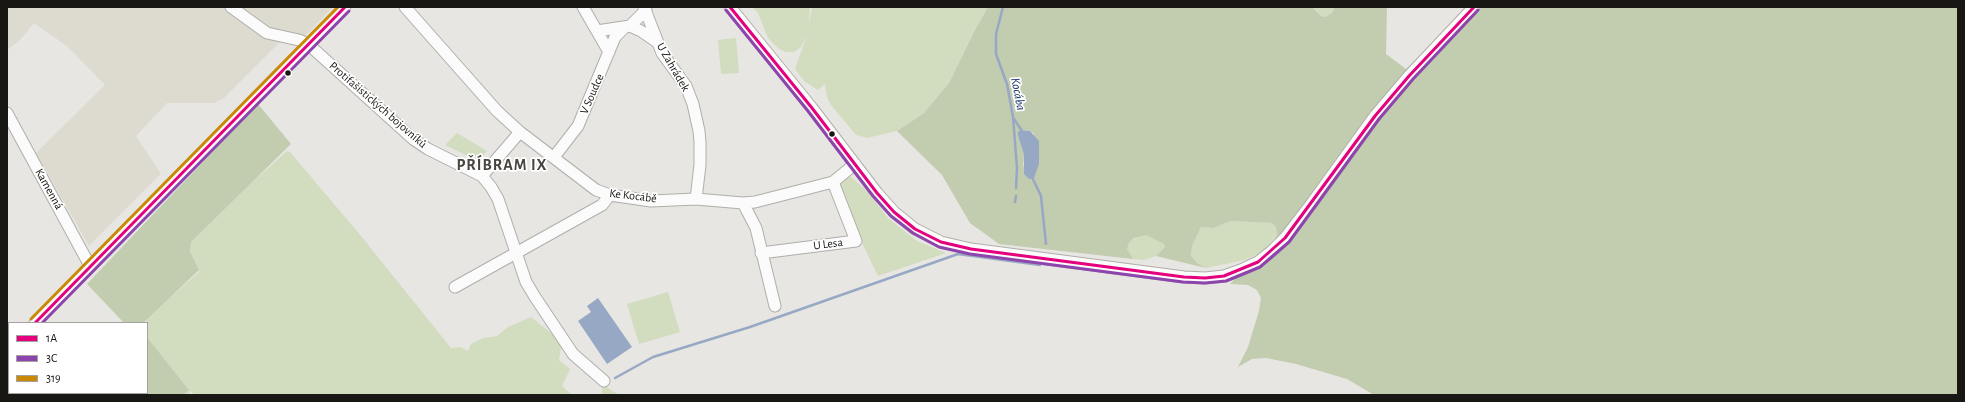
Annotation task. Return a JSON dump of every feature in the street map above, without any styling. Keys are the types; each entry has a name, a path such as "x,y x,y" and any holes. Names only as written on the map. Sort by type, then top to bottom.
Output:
{"street":[{"path":"231,7 267,33 299,40 308,44"},
{"path":"36,322 345,7"},
{"name":"Ke Kocábě","path":"405,7 497,111 520,132 554,157 584,182 596,190 610,195 651,201 696,199 743,203 755,202 833,182 855,164"},
{"path":"583,7 608,52"},
{"path":"730,7 877,193 894,212 915,229 941,242 964,247 1184,277 1205,278 1230,274 1258,262 1285,238 1375,116 1409,76 1474,7"},
{"name":"V Soudce","path":"554,157 578,126 603,70 608,52 615,37 645,8"},
{"name":"U Zahrádek","path":"645,8 662,53 686,86 698,124 700,165 696,199"},
{"path":"597,31 627,27 641,31 658,42"},
{"name":"Protifašistických bojovníků","path":"308,44 414,139 428,149 482,176 498,199 526,282 556,326 561,338 573,354 604,381"},
{"name":"Kamenná","path":"7,113 90,266"},
{"path":"482,176 520,132"},
{"name":"U Lesa","path":"761,253 856,241 833,182"},
{"path":"455,287 602,205 610,195"},
{"path":"743,203 756,228 775,306"}],"shaded area":[{"path":"7,7 333,7 296,45 280,42 223,99 214,103 167,103 136,136 161,174 89,246 36,153 105,85 68,47 34,23 20,40 7,50"}],"green space":[{"path":"752,7 810,7 809,25 812,7 988,7 949,83 924,113 897,131 867,138 856,135 831,105 827,97 825,84 818,90 805,82 795,69 807,35 801,47 794,52 786,52 779,49 768,38 758,13"},
{"path":"988,7 1312,7 1321,16 1326,17 1333,12 1334,7 1387,7 1386,54 1406,69 1469,7 1958,7 1958,395 1374,395 1347,379 1296,364 1266,358 1252,359 1238,367 1248,347 1259,311 1261,298 1257,290 1248,285 1230,284 1258,254 1274,240 1277,235 1276,227 1272,223 1231,221 1213,228 1201,227 1192,246 1191,256 1197,263 1206,268 1156,256 1165,247 1164,244 1146,235 1134,238 1129,243 1127,249 1133,259 999,244 970,223 942,175 897,131 924,113 949,83","holes":["1021,130 1030,131 1034,134 1023,168 1024,155 1018,136"]},
{"path":"1312,7 1334,7 1333,12 1326,17 1321,16"},
{"path":"736,38 739,73 721,74 718,40"},
{"path":"258,104 291,144 191,242 190,251 199,270 144,322 123,322 87,284"},
{"path":"457,133 487,151 478,161 445,145"},
{"path":"287,151 290,152 361,236 451,348 461,347 468,351 471,344 483,338 497,336 508,327 531,317 556,337 561,347 559,360 570,369 562,386 572,395 194,395 191,391 188,395 183,395 189,390 148,338 148,322 146,322 148,317 199,272 190,250 191,242 249,185"},
{"path":"848,174 867,191 888,218 917,241 946,253 878,276 848,214 838,184"},
{"path":"1231,221 1272,223 1276,227 1277,235 1258,254 1245,260 1206,268 1197,263 1191,256 1192,246 1201,227 1213,228"},
{"path":"1139,235 1146,235 1155,238 1164,244 1165,247 1156,256 1144,260 1133,259 1128,255 1127,249 1129,243"},
{"path":"668,292 680,332 639,344 627,304"},
{"path":"148,338 189,390 183,395 56,395 148,394"},
{"path":"602,384 614,392 620,395 602,395"}],"water":[{"path":"1021,130 1030,131 1039,141 1039,164 1034,178 1029,179 1024,174 1024,155 1018,136 1018,132"},
{"path":"598,298 632,347 607,364 578,321 591,312 587,306"}],"waterway":[{"name":"Kocába","path":"1003,7 996,34 996,54 1007,84 1013,117 1017,168 1016,188"},
{"path":"1014,119 1022,131"},
{"path":"1032,177 1041,196 1046,244"},
{"name":"Kocába","path":"1015,202 1016,196"},
{"path":"615,378 653,357 750,327 958,254 1040,265"}],"transit line":[{"name":"319","path":"31,319 338,7"},
{"name":"1A","path":"36,322 345,7"},
{"name":"1A","path":"730,7 812,108 877,193 894,212 915,229 941,242 971,249 1184,277 1205,278 1224,276 1258,262 1285,238 1375,116 1409,76 1474,7"},
{"name":"3C","path":"726,10 808,111 873,196 891,216 913,233 939,247 970,254 1183,282 1205,283 1226,281 1260,267 1289,242 1379,119 1413,79 1478,10"},
{"name":"3C","path":"43,322 349,11"}],"district":[{"name":"PŘÍBRAM IX","path":"502,165"}]}
